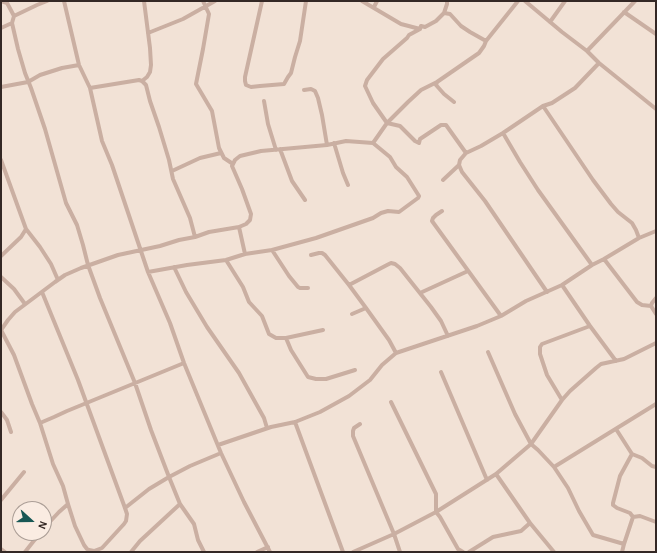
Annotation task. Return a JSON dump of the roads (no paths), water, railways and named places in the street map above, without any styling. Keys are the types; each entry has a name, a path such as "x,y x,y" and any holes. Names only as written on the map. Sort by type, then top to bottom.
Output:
{"street":[{"path":"1,1 7,2 14,16 12,23 25,73 45,129 66,203 77,226 88,265 100,298 135,383 151,430 180,504 194,524 198,540 204,552"},
{"path":"14,16 47,1"},
{"path":"64,1 79,64 90,88 102,142 112,165 148,272 170,323 184,363 221,453 270,552"},
{"path":"90,88 139,80 142,81 148,77 150,72 150,48 144,1"},
{"path":"203,1 209,14 196,84 212,111 221,153 224,158 233,164"},
{"path":"148,33 183,19 215,1"},
{"path":"262,1 245,77 246,86 251,87 284,84 291,73 300,41 306,1"},
{"path":"362,1 401,24 420,29"},
{"path":"374,8 377,1"},
{"path":"447,1 444,14 436,21 425,27 421,26 420,29 409,35 383,58 365,85 374,103 387,123 400,126 415,141 420,143 420,139 441,125 446,125 466,153"},
{"path":"373,143 387,123 421,90 437,82 479,53 486,41 518,1"},
{"path":"525,1 656,109"},
{"path":"550,22 564,1"},
{"path":"587,51 635,1"},
{"path":"624,12 656,34"},
{"path":"444,14 450,14 461,26 486,41"},
{"path":"1,28 12,23"},
{"path":"443,180 459,165 460,160 466,153 503,133 543,106 552,103 575,88 599,62"},
{"path":"1,87 28,82 40,75 79,64"},
{"path":"142,81 146,85 172,171 173,179 190,218 195,236"},
{"path":"437,82 436,85 454,102"},
{"path":"304,90 311,89 315,91 318,98 327,145"},
{"path":"264,101 268,124 278,150 292,181 305,200"},
{"path":"543,106 610,204 632,223 639,238"},
{"path":"503,133 538,190 592,265"},
{"path":"42,292 78,380 127,514 124,524 102,548 96,550 88,551 75,526 63,486 53,464 40,423 14,355 1,330 15,312 58,280 93,263 118,255 209,232 238,227 249,222 251,214 233,170 233,164 240,156 261,151 327,145 334,143 373,143 390,157 396,167 407,177 419,196 399,212 388,211 381,213 373,218 316,238 272,250 245,254 226,260 148,272"},
{"path":"334,143 348,184"},
{"path":"172,171 200,158 221,153"},
{"path":"1,160 3,171 26,229 51,264 58,280"},
{"path":"459,165 462,172 485,201 547,292"},
{"path":"442,211 433,218 432,221 501,316"},
{"path":"238,227 245,254"},
{"path":"1,256 21,237 26,229"},
{"path":"218,445 267,428 295,422 320,412 349,396 370,380 382,365 396,353 477,326 501,316 526,301 562,285 592,265 639,238 656,231"},
{"path":"272,250 298,287 308,288"},
{"path":"311,255 319,252 325,255 390,340 396,353"},
{"path":"604,259 637,302 642,305 651,306"},
{"path":"226,260 243,287 249,302 260,312 269,334 276,338 286,338 322,330"},
{"path":"349,285 391,263 400,268 420,293 441,322 448,336"},
{"path":"174,267 186,292 207,327 239,373 264,418 267,428"},
{"path":"420,293 468,271"},
{"path":"1,276 14,289 25,304"},
{"path":"562,285 616,361"},
{"path":"651,306 656,298"},
{"path":"651,306 656,314"},
{"path":"352,314 366,308"},
{"path":"562,400 547,375 540,354 540,347 542,344 590,326"},
{"path":"286,338 291,350 310,378 320,380 326,379 355,370"},
{"path":"353,552 394,534 436,512 496,474 531,444 562,400 601,364 624,359 656,343"},
{"path":"488,352 515,414 531,444 554,467 568,488 592,535 624,544"},
{"path":"40,423 184,363"},
{"path":"441,372 487,480"},
{"path":"391,402 436,494 436,512 458,549 463,552"},
{"path":"554,467 656,404"},
{"path":"1,412 7,420 11,432"},
{"path":"295,422 343,552"},
{"path":"360,424 354,428 353,436 400,552"},
{"path":"616,429 632,454 642,458 652,466 656,467"},
{"path":"125,508 149,489 169,477 221,453"},
{"path":"632,454 620,476 613,505 630,513 633,518"},
{"path":"1,500 24,472"},
{"path":"496,474 530,524 554,552"},
{"path":"52,519 68,504"},
{"path":"131,552 140,541 180,504"},
{"path":"633,518 640,516 656,522"},
{"path":"622,552 633,518"},
{"path":"469,552 493,536 521,531 530,524"},
{"path":"25,552 34,541"},
{"path":"257,552 268,547"},
{"path":"1,549 5,552"}]}
